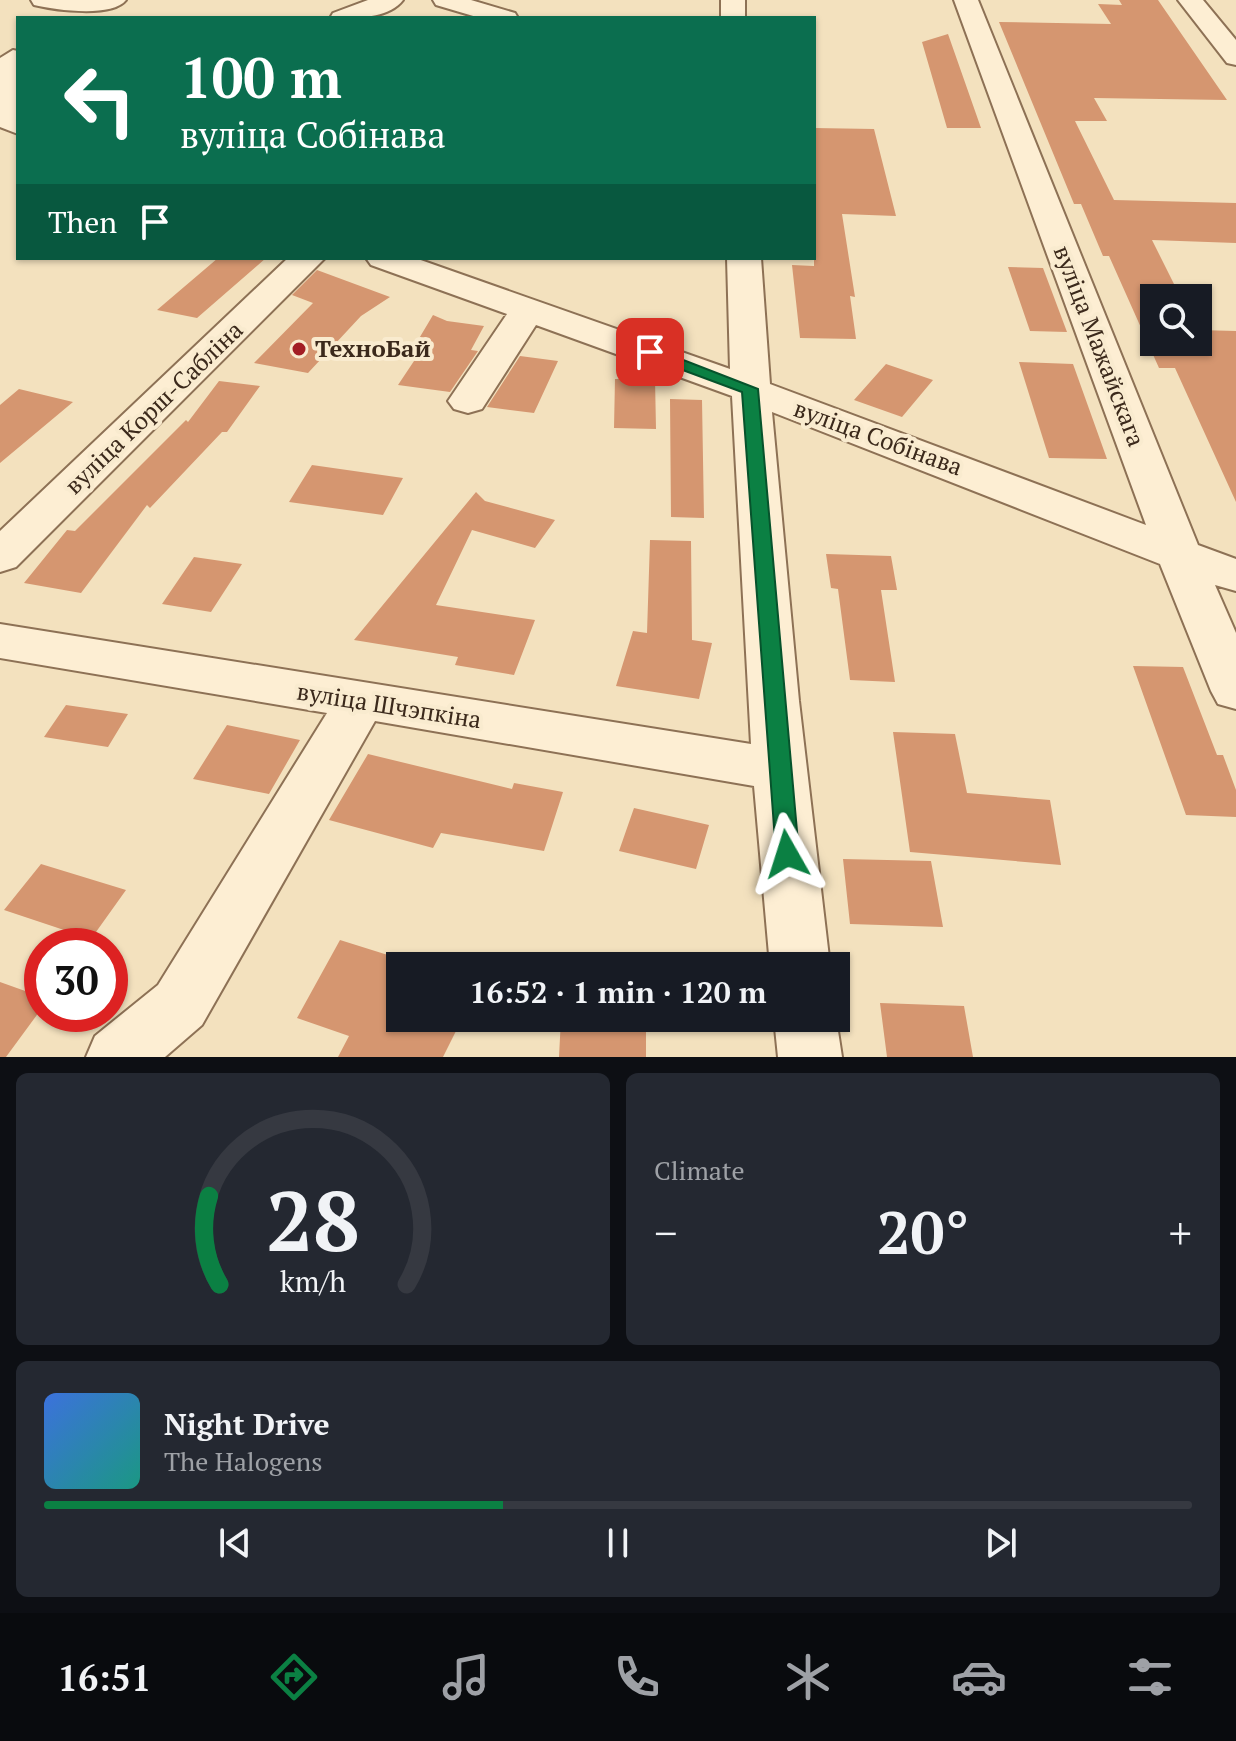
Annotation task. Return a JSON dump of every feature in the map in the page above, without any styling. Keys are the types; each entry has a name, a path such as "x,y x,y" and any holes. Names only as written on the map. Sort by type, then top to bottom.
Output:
{"street":[{"path":"43,0 70,5 114,0"},
{"path":"347,16 391,0"},
{"path":"445,0 499,16"},
{"name":"вуліца Мажайскага","path":"966,0 1179,554 1236,691"},
{"path":"1190,0 1236,57"},
{"path":"9,129 10,57"},
{"name":"вуліца Корш-Сабліна","path":"0,557 306,260"},
{"name":"вуліца Собінава","path":"389,260 750,389 1236,576"},
{"path":"744,260 750,389 778,769 798,952"},
{"path":"468,401 528,309"},
{"name":"вуліца Шчэпкіна","path":"0,641 778,769"},
{"path":"118,1057 180,1005 361,701"},
{"path":"807,1032 810,1057"}],"building":[{"path":"1119,0 1158,0 1227,100 1094,98 1107,121 1075,121 1114,200 1236,203 1236,243 1152,240 1174,284 1140,284 1140,325 1109,256 1103,256 1081,204 1074,204 999,22 1111,24 1098,4 1122,5"},
{"path":"948,34 981,128 947,128 922,42"},
{"path":"816,128 874,129 896,216 842,214 855,297 850,296 856,339 800,338 792,265 814,266"},
{"path":"216,260 264,260 197,318 157,310"},
{"path":"1008,267 1043,268 1067,332 1030,331"},
{"path":"317,270 390,297 361,316 308,373 254,363 313,303 292,295"},
{"path":"433,315 447,321 484,326 471,350 478,351 450,392 398,385 416,358 408,357"},
{"path":"1212,330 1236,331 1236,502 1175,368 1159,368 1154,356 1212,356"},
{"path":"520,356 558,361 534,413 487,407"},
{"path":"1019,362 1073,364 1107,459 1049,458"},
{"path":"886,364 933,380 902,417 854,400"},
{"path":"615,379 655,379 656,429 614,428"},
{"path":"219,381 260,386 227,432 222,432 150,508 147,505 81,593 24,583 67,530 75,531 186,420 188,422"},
{"path":"19,389 73,402 0,463 0,405"},
{"path":"670,399 702,400 704,518 671,517"},
{"path":"312,465 403,478 383,515 289,502"},
{"path":"476,492 485,501 555,520 535,548 472,530 436,605 535,620 514,675 455,665 458,657 354,640"},
{"path":"650,540 691,541 692,640 712,643 699,699 616,686 633,631 647,633"},
{"path":"826,554 891,556 897,590 881,590 895,682 850,680 838,589 831,588"},
{"path":"194,557 242,564 211,612 162,604"},
{"path":"1133,666 1183,667 1217,755 1223,755 1236,790 1236,817 1186,815"},
{"path":"66,705 128,714 108,747 44,737"},
{"path":"227,725 300,740 269,794 193,779"},
{"path":"893,732 955,734 967,793 1050,800 1061,865 910,852"},
{"path":"368,754 512,789 514,783 563,792 544,851 441,833 433,848 329,820"},
{"path":"634,808 709,825 696,869 619,851"},
{"path":"843,859 931,861 943,927 850,924"},
{"path":"41,864 126,890 99,928 58,928 4,910"},
{"path":"340,940 386,954 386,1032 456,1032 443,1057 338,1057 349,1036 297,1018"},
{"path":"0,982 24,991 24,1032 6,1057 0,1057"},
{"path":"880,1003 964,1006 973,1057 887,1057"},
{"path":"560,1032 646,1032 646,1057 559,1057"}],"place":[{"name":"ТехноБай","path":"299,349"}],"route":[{"path":"650,352 750,389 787,854"}]}
